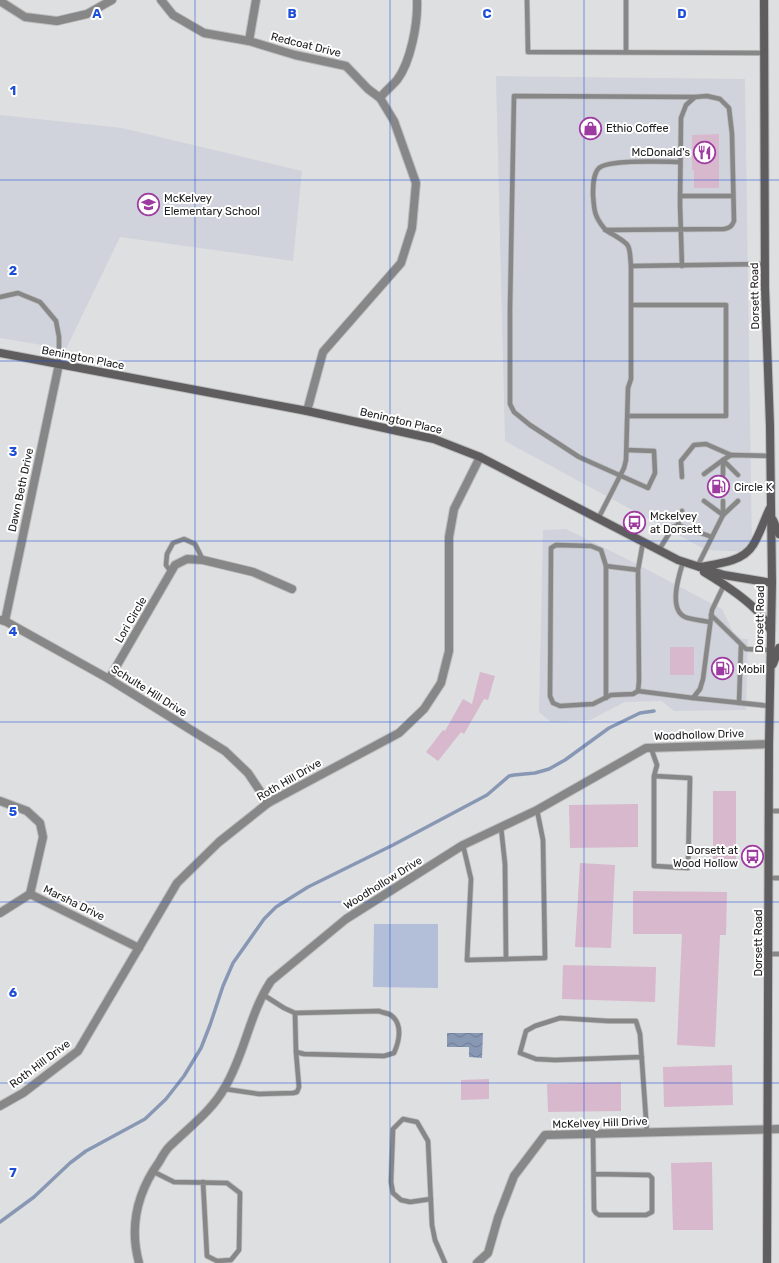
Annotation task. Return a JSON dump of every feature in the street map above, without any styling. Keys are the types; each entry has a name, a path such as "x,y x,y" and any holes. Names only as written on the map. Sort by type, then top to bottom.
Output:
{"main road":[{"name":"Dorsett Road","path":"764,0 766,264 771,456 771,631 775,649 770,672 769,744 767,1263"},
{"name":"Benington Place","path":"0,353 306,411 434,439 480,457 683,562 724,575 772,583"},
{"path":"697,567 724,562 741,556 753,546 771,504"},
{"path":"771,517 779,534"},
{"path":"697,567 724,584 748,603 761,616 771,631"}],"street":[{"path":"0,1 25,18 57,21 87,14 112,0"},
{"name":"Redcoat Drive","path":"161,0 173,15 204,33 249,42 295,55 346,66 368,89 380,98 394,121 416,183 412,228 401,263 323,352 306,411"},
{"path":"249,42 256,0"},
{"path":"380,98 397,80 408,60 418,14 417,0"},
{"name":"Dawn Beth Drive","path":"3,620 59,364"},
{"name":"Roth Hill Drive","path":"0,1106 23,1093 78,1051 177,883 219,842 268,803 399,733 424,708 441,683 449,651 449,538 454,509 480,457"},
{"name":"Lori Circle","path":"109,679 175,565 187,558 203,560 253,572 292,588"},
{"name":"Schulte Hill Drive","path":"3,620 109,679 224,751 248,773 268,803"},
{"name":"Woodhollow Drive","path":"139,1263 135,1247 134,1226 144,1188 152,1171 168,1149 210,1108 224,1089 234,1071 254,1011 262,994 271,981 346,919 463,845 538,810 646,748 769,744"},
{"path":"0,801 27,811 40,823 43,837 30,894"},
{"name":"Marsha Drive","path":"0,913 30,894 139,948"},
{"name":"McKelvey Hill Drive","path":"477,1263 488,1253 498,1218 514,1176 545,1135 779,1128"}],"lane":[{"path":"527,0 528,52 764,53"},
{"path":"626,0 626,52"},
{"path":"605,230 724,229 732,226 734,221 732,134 729,108 720,99 707,96 514,96 510,309 510,404 514,412 530,425 579,457 648,488 655,473 654,451 627,450"},
{"path":"682,266 680,196 681,118 686,105 695,97"},
{"path":"598,519 621,476 627,450 628,388 631,379 632,305 630,248 627,243 605,230 596,218 593,209 593,184 598,170 602,166 613,163 680,162"},
{"path":"680,196 733,196"},
{"path":"631,266 766,264"},
{"path":"0,297 18,293 40,302 56,321 59,337 59,364"},
{"path":"628,416 726,416 726,305 632,305"},
{"path":"682,477 681,462 694,445 706,444 731,455 771,456"},
{"path":"704,474 731,455"},
{"path":"723,460 738,475"},
{"path":"723,460 723,475"},
{"path":"704,501 723,514"},
{"path":"723,501 723,514"},
{"path":"697,567 723,514 738,501"},
{"path":"678,525 682,510"},
{"path":"659,550 673,527 678,525 712,538"},
{"path":"171,572 166,565 167,554 173,544 184,539 195,544 203,560"},
{"path":"638,691 638,570 643,542"},
{"path":"606,698 606,566 601,550 591,546 556,545 551,548 550,696 553,703 560,706 593,704 606,698 611,695 633,694 638,691 770,706"},
{"path":"683,562 677,585 676,604 679,612 685,617 709,622"},
{"path":"606,566 638,570"},
{"path":"693,698 700,689 703,679 709,622 712,610 724,584"},
{"path":"711,615 741,646 749,650 775,649"},
{"path":"739,703 741,646"},
{"path":"651,748 657,764 654,776 654,866 688,868 690,778 654,776"},
{"path":"463,845 472,879 467,960 545,958 543,840 538,810"},
{"path":"769,811 779,811"},
{"path":"501,827 506,864 506,959"},
{"path":"769,878 779,878"},
{"path":"769,954 779,954"},
{"path":"262,994 295,1013 379,1011 391,1015 398,1024 399,1043 394,1053 384,1056 304,1054 296,1052"},
{"path":"224,1089 258,1094 297,1092 299,1087 295,1013"},
{"path":"642,1057 556,1060 536,1059 520,1053 526,1031 535,1026 560,1018 636,1021 640,1034 642,1057 647,1132"},
{"path":"431,1199 410,1202 401,1200 393,1193 391,1182 393,1129 403,1120 417,1122 428,1141 431,1199 432,1225 435,1240 445,1263"},
{"path":"593,1134 594,1210 597,1214 646,1215 652,1212 652,1178 649,1175 594,1174"},
{"path":"152,1171 174,1182 203,1182 227,1183 240,1194 239,1250 231,1260 217,1261 207,1256 203,1182"}],"shaded area":[{"path":"496,76 745,79 752,552 706,550 505,441"},
{"name":"McKelvey Elementary School","path":"0,115 122,128 302,171 293,261 120,237 66,349 0,338"},
{"path":"566,529 722,609 733,632 742,639 748,639 746,710 674,711 662,701 625,702 590,720 551,722 539,712 543,530"},
{"path":"374,924 438,924 438,988 373,987"}],"water":[{"path":"447,1033 483,1033 482,1058 469,1057 469,1047 447,1047"}],"building":[{"name":"McDonald's","path":"719,134 719,188 694,188 694,170 692,170 692,135"},
{"path":"670,647 694,647 694,675 670,675"},
{"path":"480,672 495,676 488,700 484,699 464,734 461,732 438,761 426,752 443,730 445,731 463,699 472,704"},
{"path":"713,791 736,791 736,868 713,868"},
{"path":"638,804 638,847 570,848 569,805"},
{"path":"580,863 615,865 611,948 575,947"},
{"path":"633,891 727,892 726,935 720,935 715,1047 677,1045 682,934 633,934"},
{"path":"563,965 656,967 655,1002 562,999"},
{"path":"732,1065 733,1105 664,1107 663,1067"},
{"path":"489,1079 489,1099 461,1100 461,1080"},
{"path":"621,1082 621,1111 548,1112 547,1084"},
{"path":"712,1162 713,1230 673,1230 671,1163"}],"waterway":[{"path":"0,1222 34,1197 70,1163 86,1151 145,1119 166,1099 184,1076 201,1048 223,986 233,963 264,919 276,907 308,887 393,845 487,795 509,776 535,773 549,769 565,760 609,728 640,713 654,711"}],"place":[{"name":"Ethio Coffee","path":"591,128"},
{"name":"McDonald's","path":"705,152"},
{"name":"McKelvey Elementary School","path":"149,204"},
{"name":"Circle K","path":"718,487"},
{"name":"Mckelvey at Dorsett","path":"634,522"},
{"name":"Mobil","path":"722,669"},
{"name":"Dorsett at Wood Hollow","path":"753,856"}]}
